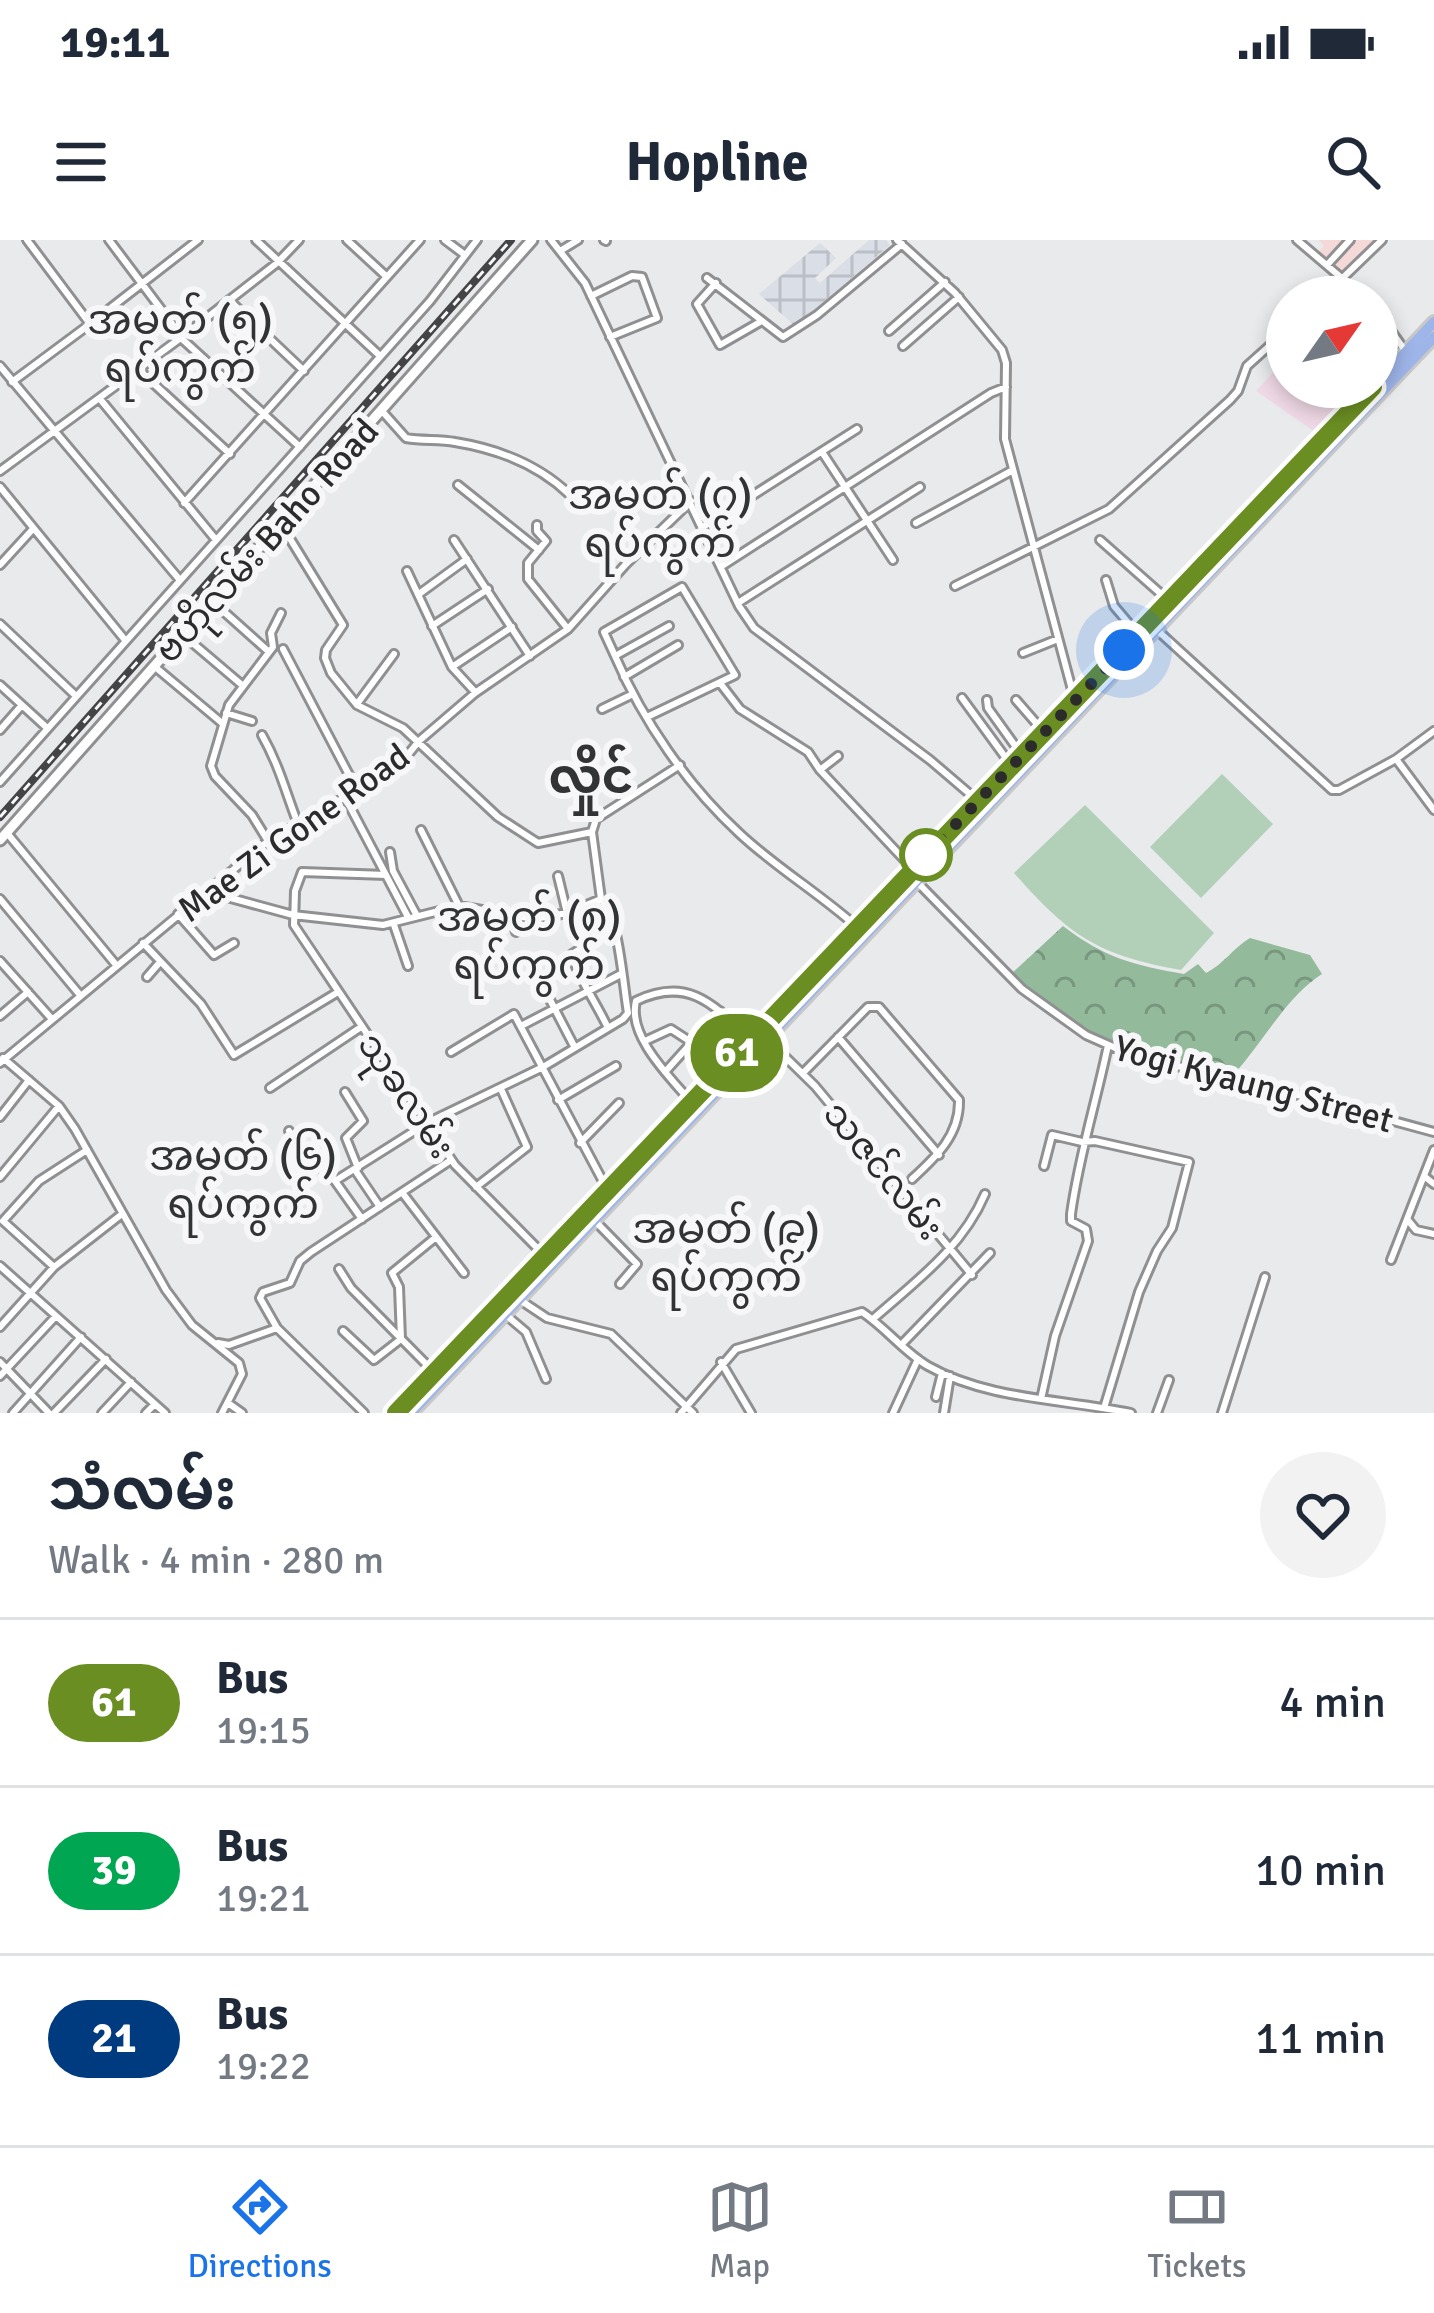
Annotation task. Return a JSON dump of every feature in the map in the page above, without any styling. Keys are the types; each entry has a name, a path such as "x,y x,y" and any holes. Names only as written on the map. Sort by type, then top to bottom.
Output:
{"main road":[{"name":"ဗဟိုလမ်း Baho Road","path":"3,836 532,240"},
{"path":"1398,367 1434,322"},
{"path":"1398,364 1434,338"},
{"path":"412,1413 438,1377 759,1036 1361,408"},
{"path":"1128,653 1139,634 1154,627 1171,602 1258,518"},
{"path":"1037,746 1043,731 1078,704"},
{"path":"591,1218 608,1192 691,1102 759,1036"},
{"path":"396,1413 506,1315 516,1296"}],"street":[{"path":"26,240 90,324"},
{"path":"110,240 182,337 300,447"},
{"path":"13,382 187,243 198,240"},
{"path":"256,240 380,356"},
{"path":"0,471 230,300 299,240"},
{"path":"347,240 387,277"},
{"path":"184,503 420,240"},
{"path":"445,240 464,255"},
{"path":"0,782 430,301 477,240"},
{"path":"551,240 591,296 754,628 931,760 978,806"},
{"path":"560,251 578,240"},
{"path":"1328,265 1350,240"},
{"path":"1346,276 1382,240"},
{"path":"1301,241 1342,276"},
{"path":"707,278 779,337 899,242 959,297 1002,350 1005,439 1078,704"},
{"path":"591,296 642,277 656,318 610,337"},
{"path":"889,331 945,282"},
{"path":"716,283 697,304 720,345 760,322"},
{"path":"903,346 959,297"},
{"path":"230,300 304,371"},
{"path":"1398,336 1411,352"},
{"path":"955,586 1109,509 1230,400 1247,366 1266,349"},
{"path":"0,366 178,579"},
{"path":"139,370 230,454"},
{"path":"722,566 991,393 1006,388"},
{"path":"100,399 216,540"},
{"path":"381,410 406,438 499,452 532,467 570,495"},
{"path":"703,527 857,429"},
{"path":"821,451 892,560"},
{"path":"916,524 1014,469"},
{"path":"458,485 539,550"},
{"path":"0,487 125,640"},
{"path":"738,602 920,487"},
{"name":"Mae Zi Gone Road","path":"1,1059 268,841 398,766 475,692 568,629 691,501"},
{"path":"281,524 343,626 325,658 357,705 419,741 497,818 538,843 592,832"},
{"path":"537,525 546,541 528,563 528,579 568,629"},
{"path":"0,566 32,530"},
{"path":"454,540 530,656"},
{"path":"1100,540 1171,602"},
{"path":"419,594 467,559"},
{"path":"407,571 452,667 475,692"},
{"path":"1106,580 1114,606 1139,634"},
{"path":"647,718 736,674 682,587 605,629 633,694 647,718 704,799 862,932"},
{"path":"432,626 488,589"},
{"path":"212,601 269,652"},
{"path":"268,841 211,766 226,713 269,652 274,642 271,633 281,613"},
{"path":"0,625 76,697"},
{"path":"615,656 669,626"},
{"path":"452,667 512,627"},
{"path":"1154,627 1332,790 1396,758 1434,731"},
{"path":"182,634 242,685"},
{"path":"1023,653 1058,639"},
{"path":"624,676 678,645"},
{"path":"284,649 358,792"},
{"path":"357,705 394,654"},
{"path":"154,666 222,723"},
{"name":"Yogi Kyaung Street","path":"720,683 740,709 808,752 913,875 1022,989 1086,1035 1138,1058 1236,1078 1434,1132"},
{"path":"0,686 47,728"},
{"path":"602,709 633,694"},
{"path":"962,698 1017,763"},
{"path":"987,700 1017,763"},
{"path":"1016,700 1043,731"},
{"path":"0,730 22,705"},
{"path":"226,713 252,721"},
{"path":"262,735 285,780 285,796 298,824"},
{"path":"820,770 838,756"},
{"path":"1396,758 1434,810"},
{"path":"335,1181 427,1123 543,1067 628,1013 610,909 601,899 592,832 601,814 680,765"},
{"path":"346,799 412,916"},
{"path":"421,830 459,906"},
{"path":"3,836 117,966"},
{"path":"391,852 393,871 412,916"},
{"path":"292,915 302,872 386,875"},
{"path":"558,876 566,913"},
{"path":"214,883 227,897"},
{"path":"193,902 227,897 292,915 393,923 459,906 533,919 601,899"},
{"path":"0,899 80,995"},
{"path":"178,914 214,955 234,943"},
{"path":"510,914 516,932"},
{"name":"သုခလမ်း","path":"292,915 294,925 452,1160 550,1261"},
{"path":"393,923 408,967"},
{"path":"608,1028 590,987 572,963 572,954 614,928"},
{"path":"143,943 201,1004 236,1055 338,992"},
{"path":"147,977 160,962"},
{"path":"2,966 51,1018"},
{"path":"534,969 574,1046"},
{"path":"521,1026 621,974"},
{"path":"665,1072 720,1011 707,999 660,989 636,1001 632,1014 665,1072 691,1102"},
{"path":"0,1016 28,992"},
{"path":"803,1073 868,1007 879,1007 957,1095 960,1107 958,1121 939,1155 912,1180"},
{"name":"သဇင်လမ်း","path":"720,1011 803,1073 972,1275"},
{"path":"451,1052 514,1014 608,1192"},
{"path":"270,1088 362,1028"},
{"path":"645,1041 670,1029 694,1044 719,1072"},
{"path":"838,1037 939,1155"},
{"path":"1041,1400 1055,1336 1088,1240 1086,1229 1071,1221 1082,1142 1089,1135 1108,1045"},
{"path":"1,1059 58,1106 166,1290 192,1325 239,1364 242,1374 222,1413"},
{"path":"559,1100 616,1066"},
{"path":"0,1117 29,1080"},
{"path":"476,1187 527,1147 501,1088"},
{"path":"345,1092 363,1121 346,1138 357,1169 381,1208"},
{"path":"580,1143 619,1102"},
{"path":"0,1177 58,1106"},
{"path":"289,1131 362,1219"},
{"path":"1044,1166 1052,1136 1189,1162 1172,1228 1156,1251 1139,1292 1105,1408"},
{"path":"54,1267 2,1220 39,1181 87,1150"},
{"path":"1391,1260 1434,1150"},
{"path":"364,1413 278,1328 260,1298 263,1292 290,1283 311,1252 452,1160"},
{"path":"1424,1176 1434,1184"},
{"path":"873,1319 950,1250 972,1225 985,1194"},
{"path":"404,1195 464,1273"},
{"path":"0,1327 3,1316 54,1267 122,1214"},
{"path":"591,1218 637,1264 620,1284"},
{"path":"1407,1220 1416,1230 1434,1234"},
{"path":"401,1339 399,1287 392,1273 436,1237"},
{"path":"901,1345 990,1253"},
{"path":"0,1267 165,1413"},
{"path":"339,1269 351,1288 438,1377"},
{"path":"1222,1413 1265,1276"},
{"path":"516,1296 547,1318 611,1334 687,1411 721,1362 736,1349 862,1312 918,1359 946,1375 1041,1400 1132,1413"},
{"path":"506,1315 526,1332 546,1379"},
{"path":"56,1316 2,1369 29,1395 51,1413 106,1359"},
{"path":"211,1341 229,1345 278,1328"},
{"path":"343,1331 374,1360 401,1339"},
{"path":"14,1413 81,1337"},
{"path":"893,1413 918,1359"},
{"path":"721,1362 751,1413"},
{"path":"936,1397 946,1375"},
{"path":"944,1413 946,1375"},
{"path":"1157,1413 1169,1380"},
{"path":"102,1413 131,1382"},
{"path":"228,1403 242,1413"},
{"path":"146,1413 155,1404"}],"shaded area":[{"path":"869,240 886,240 890,245 795,326 759,294 820,243 836,258 815,278 820,283"},
{"path":"1319,240 1378,240 1344,274 1318,253 1324,246"},
{"path":"1280,408 1336,408 1315,432"}],"green space":[{"path":"1222,774 1273,824 1201,898 1150,847"},
{"path":"1085,805 1214,933 1181,970 1127,957 1087,940 1052,913 1014,873"},
{"path":"1063,926 1106,953 1166,971 1184,974 1198,964 1206,973 1250,938 1310,955 1322,974 1286,1007 1235,1073 1168,1061 1080,1026 1010,975"}],"railway":[{"path":"0,817 511,240"}],"bus line":[{"name":"61","path":"396,1413 1353,408"}],"district":[{"name":"အမှတ် (၅) ရပ်ကွက်","path":"180,343"},
{"name":"အမှတ် (၇) ရပ်ကွက်","path":"660,518"},
{"name":"လှိုင်","path":"591,776"},
{"name":"အမှတ် (၈) ရပ်ကွက်","path":"529,940"},
{"name":"အမှတ် (၆) ရပ်ကွက်","path":"243,1179"},
{"name":"အမှတ် (၉) ရပ်ကွက်","path":"726,1252"}],"route":[{"path":"926,855 1124,650"}]}
